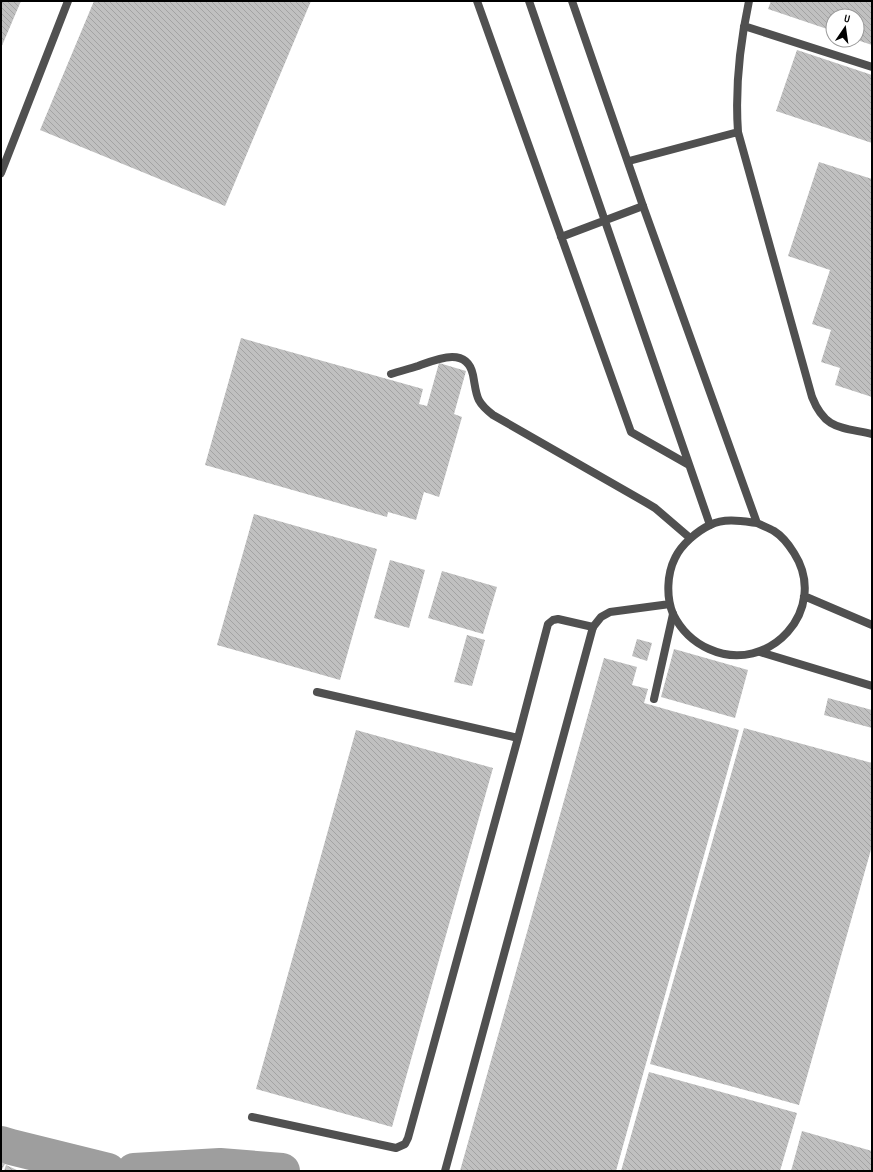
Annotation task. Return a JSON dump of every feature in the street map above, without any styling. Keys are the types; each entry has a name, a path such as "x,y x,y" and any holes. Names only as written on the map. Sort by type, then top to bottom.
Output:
{"street":[{"path":"1,173 68,1"},
{"path":"477,1 631,432 689,465"},
{"path":"529,1 710,525"},
{"path":"572,1 629,161 643,206 757,523"},
{"path":"749,1 744,26 738,91 738,132 812,397 820,414 830,424 872,434"},
{"path":"744,26 872,67"},
{"path":"629,161 738,132"},
{"path":"561,237 605,219 643,206"},
{"path":"391,374 443,357 462,359 468,364 472,373 478,398 484,408 493,415 650,505 690,538"},
{"path":"734,520 757,523 774,531 788,544 798,560 804,578 804,596 797,620 781,639 760,652 740,656 719,654 700,645 684,632 670,604 668,580 675,557 690,538 710,525 734,520"},
{"path":"804,596 872,625"},
{"path":"445,1171 593,627 601,617 610,612 670,604"},
{"path":"654,699 674,614"},
{"path":"252,1117 396,1148 405,1144 408,1138 518,738 548,624 553,620 558,619 593,627"},
{"path":"760,652 872,686"},
{"path":"317,692 518,738"}],"building":[{"path":"1,1 21,1 1,48"},
{"path":"94,1 311,1 225,206 40,130"},
{"path":"771,1 872,1 872,45 865,43 865,8 825,8 825,28 768,9"},
{"path":"797,50 872,75 872,143 776,111"},
{"path":"819,162 872,179 872,397 835,385 840,368 821,362 831,330 812,324 830,270 788,256"},
{"path":"241,338 423,389 419,404 427,406 439,363 466,371 454,414 462,417 439,497 424,492 416,520 388,512 387,517 205,465"},
{"path":"254,514 377,549 340,680 217,645"},
{"path":"390,560 425,570 409,628 374,618"},
{"path":"442,571 497,587 483,634 428,618"},
{"path":"467,635 485,640 472,686 454,682"},
{"path":"637,639 652,643 647,661 632,656"},
{"path":"674,649 748,670 735,718 661,697"},
{"path":"604,658 637,667 632,685 648,689 644,703 739,730 616,1171 460,1171"},
{"path":"828,698 872,710 872,728 824,715"},
{"path":"744,728 872,763 872,846 799,1105 650,1064"},
{"path":"356,730 493,768 392,1127 256,1089"},
{"path":"649,1072 797,1113 780,1171 621,1171"},
{"path":"802,1131 872,1151 872,1171 791,1171"},
{"path":"1,1162 5,1164 1,1171"},
{"path":"6,1165 19,1171 4,1171"}],"waterway":[{"path":"1,1144 108,1171"},
{"path":"134,1171 220,1166 282,1171"}]}
